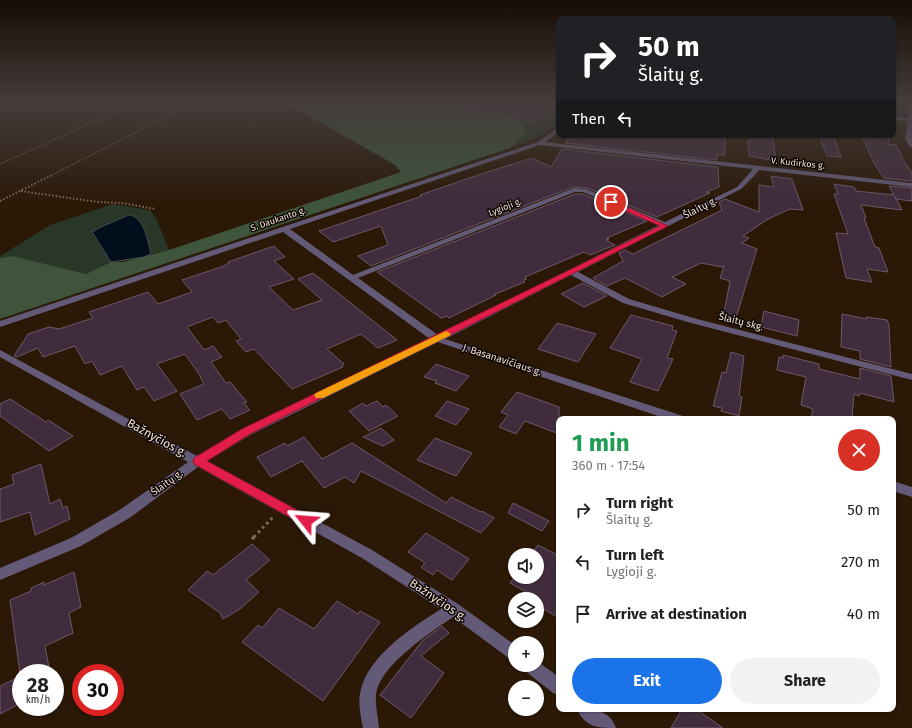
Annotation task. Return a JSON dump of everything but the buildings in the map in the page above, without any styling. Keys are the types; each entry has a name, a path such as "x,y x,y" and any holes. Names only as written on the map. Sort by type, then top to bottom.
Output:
{"street":[{"name":"S. Daukanto g.","path":"0,324 540,143 548,137"},
{"path":"908,137 912,146"},
{"name":"V. Kudirkos g.","path":"540,143 912,185"},
{"name":"Šlaitų g.","path":"0,574 76,542 126,513 198,461 252,428 437,339 739,188 752,175 756,167"},
{"name":"Lygioji g.","path":"352,278 578,189 584,190 665,226"},
{"name":"J. Basanavičiaus g.","path":"283,228 437,339 670,416"},
{"name":"Šlaitų skg.","path":"572,272 626,301 694,321 912,378"},
{"name":"Bažnyčios g.","path":"0,353 367,554 453,609 508,649"},
{"path":"896,487 912,492"},
{"path":"371,728 368,692 378,672 398,648 453,609"},
{"path":"539,672 556,686"},
{"path":"589,712 608,728"}],"path":[{"path":"0,164 60,137"},
{"path":"0,201 127,137"},
{"path":"21,190 98,202 122,203 155,209"},
{"path":"252,539 269,522"}],"green space":[{"path":"346,137 521,137 510,148 0,319 0,258 13,256 86,274 111,262 123,262 169,250 401,172 395,165"},
{"path":"521,137 538,137 510,148"},
{"path":"113,204 150,210 156,218 169,250 151,254 148,242 130,215 92,232 111,262 86,274 13,256 0,258 0,256 50,225"}],"water":[{"path":"129,215 134,216 142,225 147,237 151,254 144,257 111,262 92,232"}],"slow traffic":[{"path":"319,395 446,334"}],"route":[{"path":"306,521 198,461 283,412 437,339 665,226 611,202"}]}
